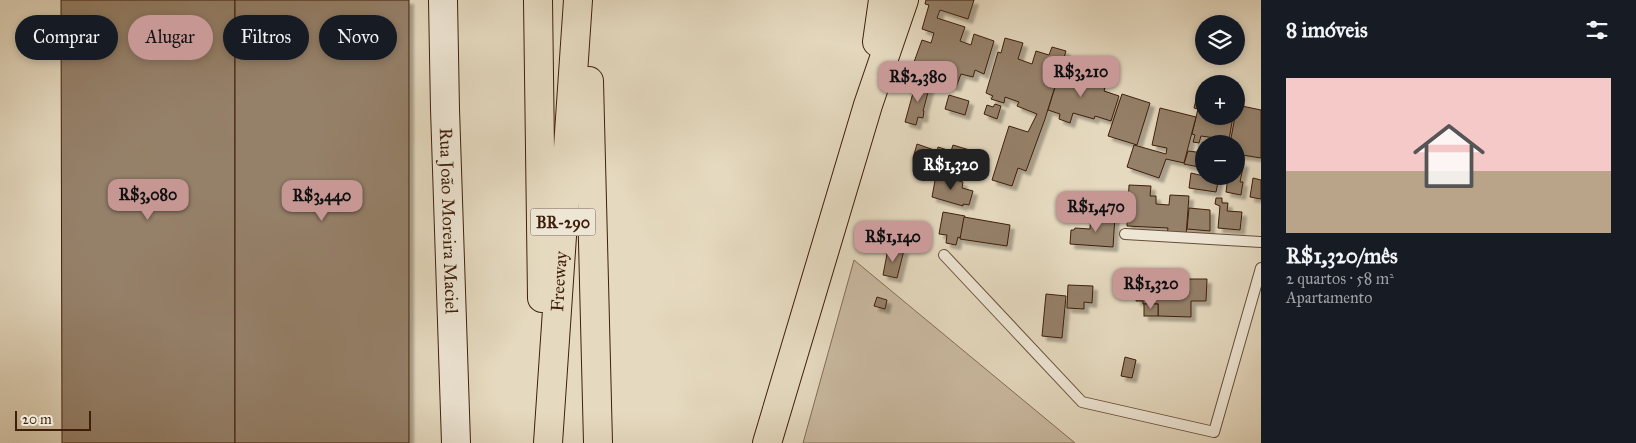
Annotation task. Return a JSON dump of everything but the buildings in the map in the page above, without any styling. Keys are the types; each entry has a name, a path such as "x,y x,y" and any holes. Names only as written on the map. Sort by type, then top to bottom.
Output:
{"highway":[{"path":"538,0 543,443"},
{"name":"Freeway","path":"548,443 578,0"},
{"path":"586,0 598,443"},
{"path":"868,105 883,0"},
{"path":"767,443 868,105 904,0"}],"street":[{"name":"Rua João Moreira Maciel","path":"443,0 456,443"}],"lane":[{"path":"1125,234 1261,242"},
{"path":"944,255 1082,402 1214,432 1261,268"}],"shaded area":[{"path":"854,260 1075,443 803,443"}]}
